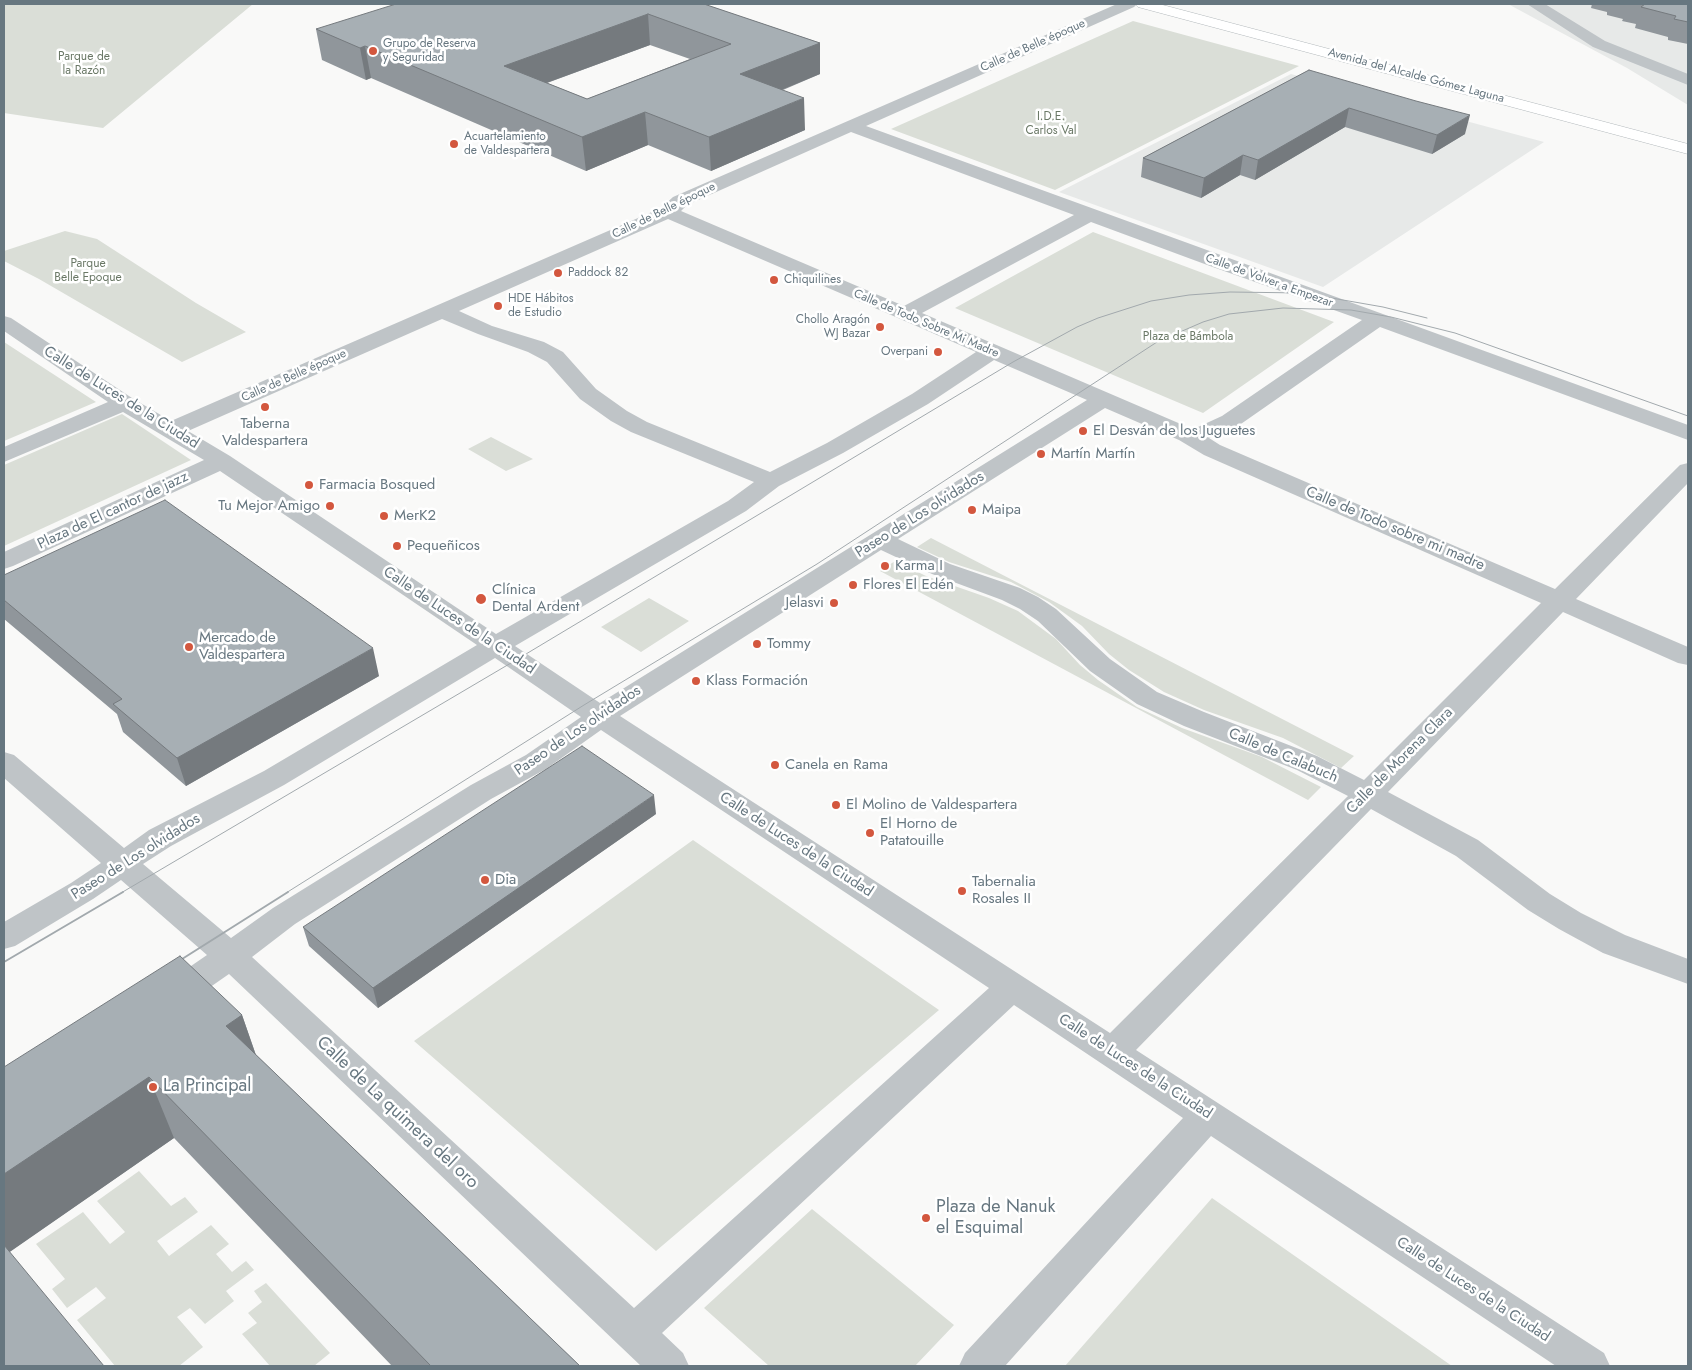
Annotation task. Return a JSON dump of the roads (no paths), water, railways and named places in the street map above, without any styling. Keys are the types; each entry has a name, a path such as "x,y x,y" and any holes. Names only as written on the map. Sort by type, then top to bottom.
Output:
{"main road":[{"name":"Avenida del Alcalde Gómez Laguna","path":"1143,4 1688,149"},
{"name":"Avenida del Alcalde Gómez Laguna","path":"1187,4 1688,134"}],"street":[{"name":"Calle de Belle époque","path":"171,430 668,212 680,201 1129,4"},
{"path":"1534,4 1599,44 1688,80"},
{"name":"Calle de Volver a Empezar","path":"850,126 1688,433"},
{"name":"Calle de Todo Sobre Mi Madre","path":"668,212 1102,400"},
{"path":"905,314 1089,215"},
{"path":"442,311 471,324 536,347 555,358 588,394 619,416 639,427 771,481"},
{"path":"1187,435 1203,433 1230,421 1378,319"},
{"name":"Calle de Luces de la Ciudad","path":"4,322 124,402 222,461 601,717 1590,1366"},
{"name":"Paseo de Los olvidados","path":"4,937 82,891 160,838 274,778 495,646 733,509 771,481 836,448 920,399 990,352"},
{"name":"Paseo de Los olvidados","path":"149,1010 189,986 284,916 481,792 536,762 641,689 882,540 1102,400"},
{"name":"Calle de Todo sobre mi madre","path":"1102,400 1187,435 1212,450 1688,657"},
{"path":"4,455 124,402"},
{"name":"Plaza de El cantor de jazz","path":"4,561 222,461"},
{"name":"Calle de Morena Clara","path":"1112,1052 1688,470"},
{"name":"Calle de Calabuch","path":"882,540 941,569 1011,594 1029,603 1047,615 1112,675 1147,698 1194,719 1307,763 1467,848 1539,902 1570,922 1614,944 1688,972"},
{"path":"4,762 121,864"},
{"name":"Calle de La quimera del oro","path":"121,864 230,956 669,1366"},
{"path":"634,1334 1012,987"},
{"path":"979,1366 1208,1116"}],"tram line":[{"path":"121,893 516,660 1013,362 1077,327 1098,318 1151,301 1189,295 1230,292 1303,293 1383,307 1427,318"},
{"path":"286,893 584,705 817,564 1157,342 1203,322 1229,314 1283,308 1351,310 1391,317 1455,333 1688,416"},
{"path":"4,962 123,892"},
{"path":"171,966 288,892"}],"place":[{"name":"Grupo de Reserva y Seguridad","path":"373,51"},
{"name":"Acuartelamiento de Valdespartera","path":"454,144"},
{"name":"Paddock 82","path":"558,273"},
{"name":"Chiquilines","path":"774,280"},
{"name":"HDE Hábitos de Estudio","path":"498,306"},
{"name":"Chollo Aragón WJ Bazar","path":"880,327"},
{"name":"Overpani","path":"938,352"},
{"name":"Taberna Valdespartera","path":"265,407"},
{"name":"El Desván de los Juguetes","path":"1083,431"},
{"name":"Martín Martín","path":"1041,454"},
{"name":"Farmacia Bosqued","path":"309,485"},
{"name":"Tu Mejor Amigo","path":"330,506"},
{"name":"Maipa","path":"972,510"},
{"name":"MerK2","path":"384,516"},
{"name":"Pequeñicos","path":"397,546"},
{"name":"Karma I","path":"885,566"},
{"name":"Flores El Edén","path":"853,585"},
{"name":"Clínica Dental Ardent","path":"481,599"},
{"name":"Jelasvi","path":"834,603"},
{"name":"Tommy","path":"757,644"},
{"name":"Mercado de Valdespartera","path":"189,647"},
{"name":"Klass Formación","path":"696,681"},
{"name":"Canela en Rama","path":"775,765"},
{"name":"El Molino de Valdespartera","path":"836,805"},
{"name":"El Horno de Patatouille","path":"870,833"},
{"name":"Dia","path":"485,880"},
{"name":"Tabernalia Rosales II","path":"962,891"},
{"name":"La Principal","path":"153,1087"},
{"name":"Plaza de Nanuk el Esquimal","path":"926,1218"}],"park label":[{"name":"Parque de la Razón","path":"84,64"},
{"name":"I.D.E. Carlos Val","path":"1051,124"},
{"name":"Parque Belle Epoque","path":"88,271"},
{"name":"Plaza de Bámbola","path":"1188,337"}]}
